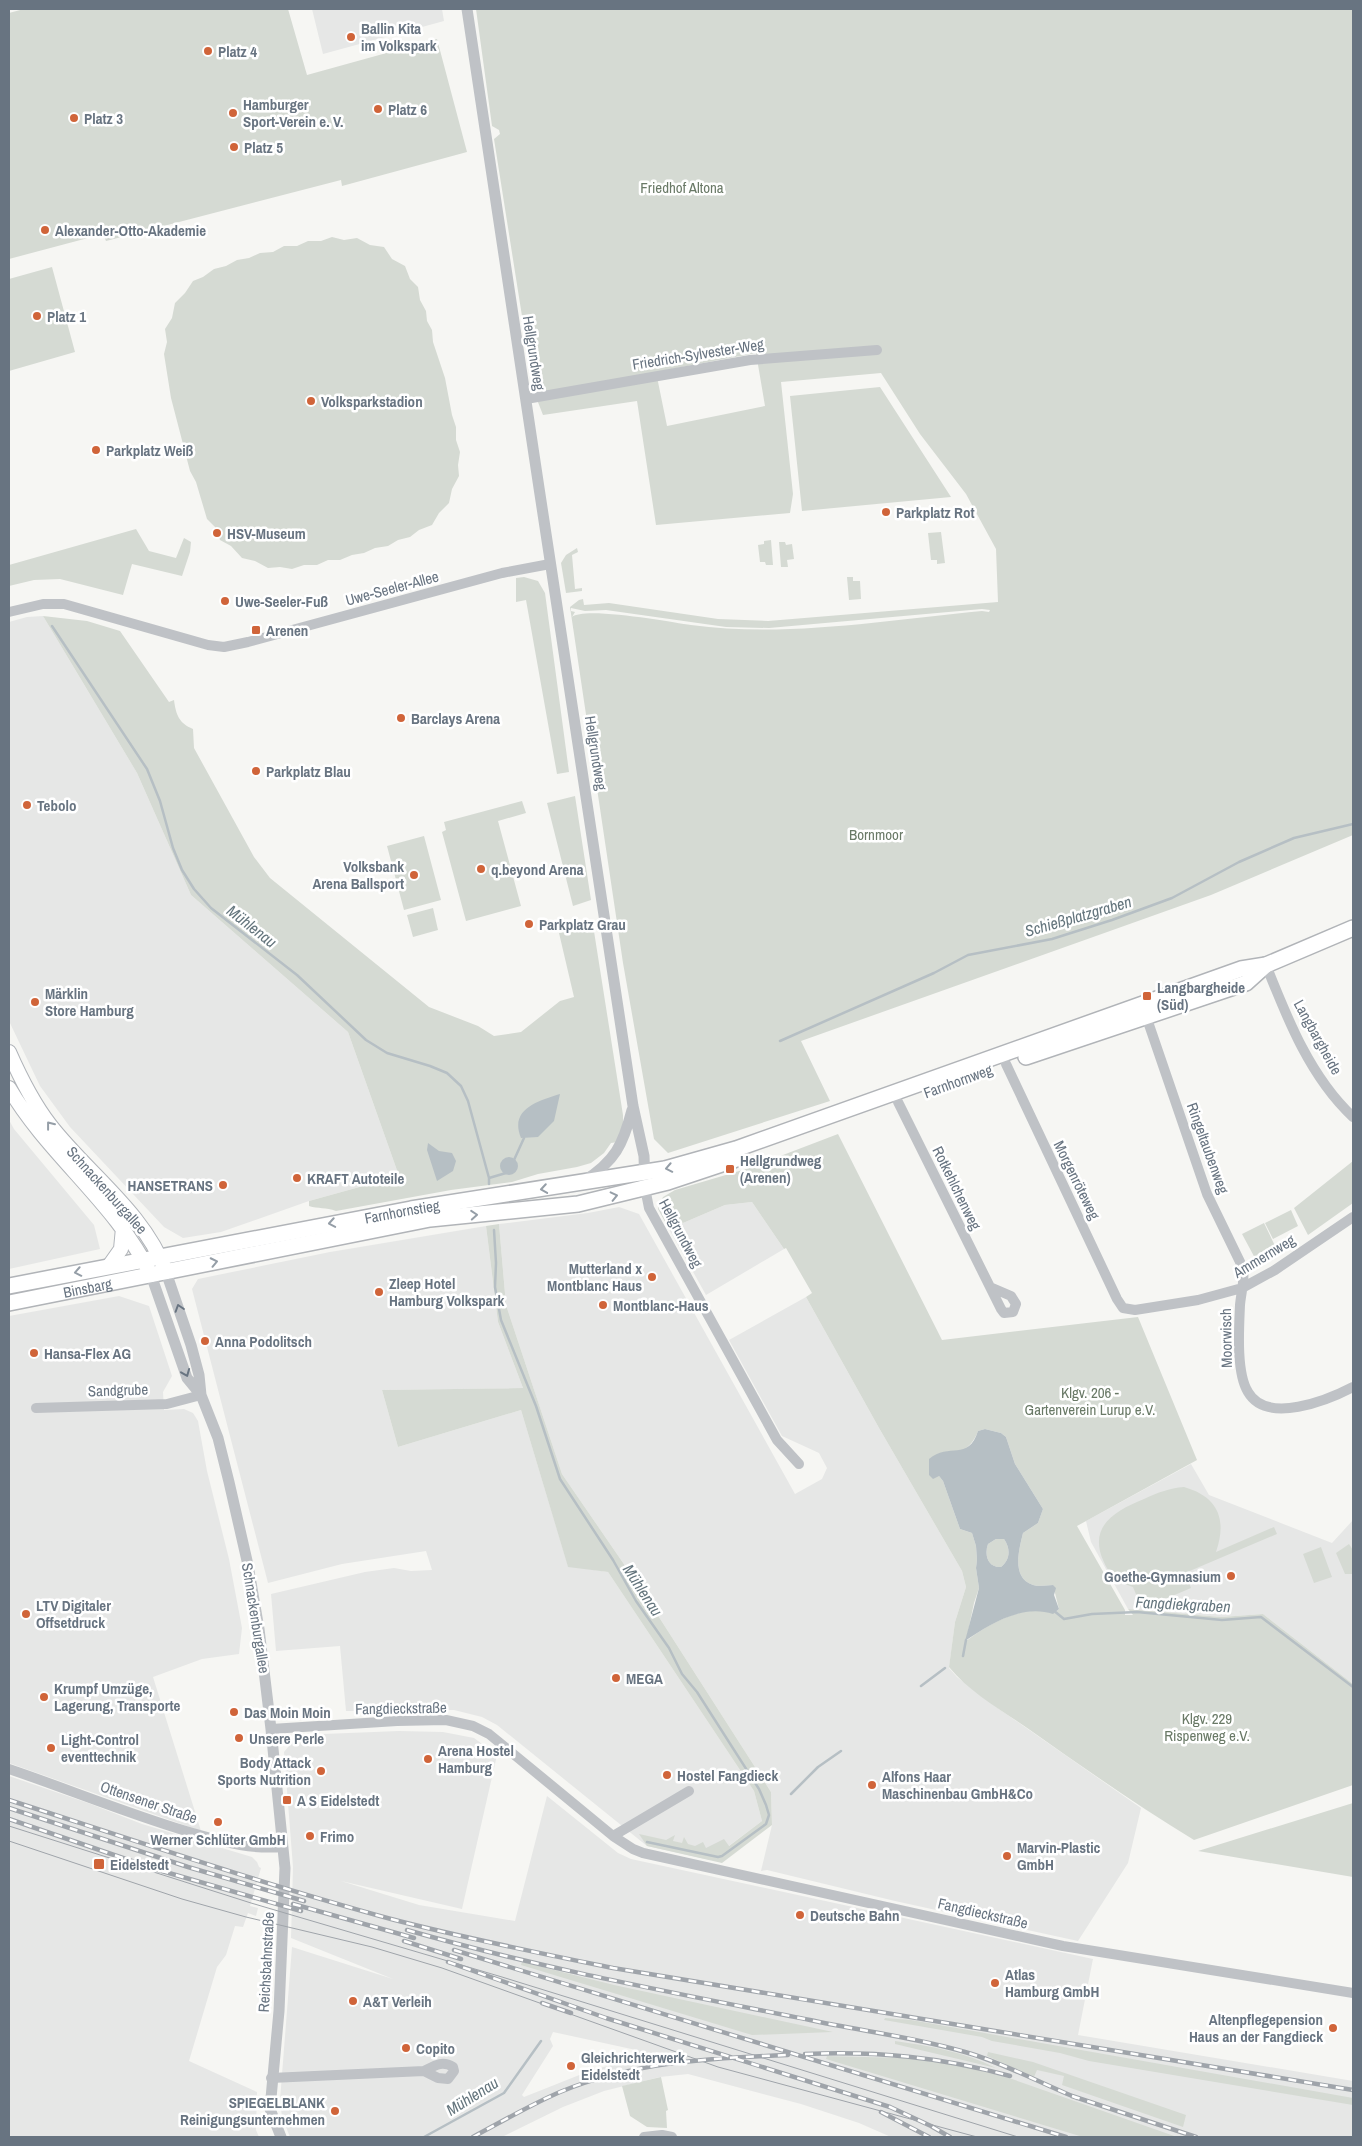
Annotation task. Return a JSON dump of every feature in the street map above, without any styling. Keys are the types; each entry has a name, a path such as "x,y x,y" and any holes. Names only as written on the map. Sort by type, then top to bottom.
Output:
{"main road":[{"name":"Farnhornweg","path":"644,1172 688,1164 736,1149 1241,969 1266,965 1353,928"},
{"name":"Farnhornweg","path":"645,1188 694,1174 1006,1064 1246,983 1266,965"},
{"name":"Schnackenburgallee","path":"9,1052 28,1090 50,1125 128,1210 160,1256 166,1272"},
{"name":"Schnackenburgallee","path":"9,1088 44,1136 123,1228 151,1275"},
{"name":"Farnhornstieg","path":"160,1256 411,1209 644,1172"},
{"name":"Farnhornstieg","path":"166,1272 430,1219 578,1204 645,1188"},
{"path":"109,1266 120,1249 123,1228"},
{"name":"Binsbarg","path":"9,1286 160,1256"},
{"name":"Binsbarg","path":"9,1303 166,1272"}],"street":[{"name":"Hellgrundweg","path":"467,9 550,564 587,791 633,1106 644,1156 645,1188 649,1208 777,1440 799,1464"},
{"name":"Friedrich-Sylvester-Weg","path":"526,398 770,357 877,350"},
{"name":"Uwe-Seeler-Allee","path":"9,612 39,605 64,604 199,643 224,647 502,573 550,564"},
{"name":"Langbargheide","path":"1266,965 1306,1053 1337,1100 1353,1116"},
{"name":"Ringeltaubenweg","path":"1146,1016 1208,1194 1243,1268 1242,1288"},
{"name":"Morgenröteweg","path":"1006,1064 1117,1299 1124,1308"},
{"name":"Rotkehlchenweg","path":"898,1102 990,1287"},
{"path":"579,1183 602,1168 618,1151 627,1132 633,1106"},
{"name":"Ammernweg","path":"1124,1308 1141,1310 1198,1300 1242,1288 1275,1270 1353,1217"},
{"name":"Schnackenburgallee","path":"166,1272 191,1345 199,1375 200,1395"},
{"name":"Schnackenburgallee","path":"151,1275 187,1378 200,1395 218,1438 244,1548 259,1629 283,1847"},
{"name":"Moorwisch","path":"1242,1288 1241,1368 1246,1388 1256,1402 1273,1408 1291,1408 1313,1404 1353,1387"},
{"name":"Sandgrube","path":"36,1408 167,1404 200,1395"},
{"name":"Fangdieckstraße","path":"271,1729 426,1720 446,1720 474,1726 489,1734 613,1836 643,1853 1063,1946 1353,1993"},
{"name":"Ottensener Straße","path":"9,1769 154,1821 234,1845 256,1848 283,1847"},
{"path":"613,1836 689,1790"},
{"name":"Reichsbahnstraße","path":"281,2137 271,2115 271,2078 282,1969 285,1890 283,1847"},
{"path":"271,2078 424,2071"},
{"path":"644,2137 652,2135 672,2137"}],"shaded area":[{"name":"Ballin Kita im Volkspark","path":"312,9 442,9 444,21 323,54"},
{"path":"43,616 137,773 191,895 348,1032 399,1176 309,1201 221,1232 183,1238 164,1227 70,1127 40,1086 9,1021 9,622 27,617"},
{"path":"560,1094 554,1121 538,1137 521,1138 518,1128 522,1113 535,1103"},
{"path":"9,1120 14,1129 94,1225 100,1249 9,1269"},
{"path":"428,1143 439,1151 452,1153 456,1161 453,1171 437,1181 427,1150"},
{"path":"505,1157 513,1157 518,1162 516,1173 505,1175 500,1170 500,1162"},
{"path":"752,1202 784,1249 706,1295 669,1229 725,1205"},
{"path":"619,1207 639,1214 795,1494 822,1479 827,1468 819,1453 782,1436 729,1340 806,1297 962,1571 966,1587 955,1622 949,1668 957,1677 999,1709 1141,1808 1128,1863 1078,1941 895,1901 767,1870 761,1871 772,1825 771,1792 641,1589 562,1474 506,1305 499,1224 588,1213"},
{"path":"486,1226 498,1322 523,1388 382,1390 398,1447 521,1410 568,1566 608,1572 754,1791 762,1821 710,1860 647,1846 497,1725 482,1717 454,1710 346,1711 340,1646 276,1651 271,1594 365,1572 394,1568 411,1571 432,1570 426,1551 342,1564 268,1583 192,1289 198,1279 330,1252"},
{"path":"119,1296 149,1306 172,1376 163,1392 164,1410 184,1409 193,1413 198,1421 207,1471 229,1559 242,1628 239,1654 202,1659 153,1677 201,1831 9,1763 9,1316"},
{"path":"985,1429 1001,1433 1006,1437 1015,1464 1043,1509 1038,1523 1023,1533 1018,1563 1019,1570 1026,1581 1033,1585 1053,1585 1056,1588 1054,1595 1059,1609 1053,1614 1030,1612 1007,1617 965,1641 979,1588 976,1568 976,1546 972,1533 960,1529 943,1481 939,1476 933,1479 929,1475 929,1459 936,1454 963,1449 969,1446 978,1431","holes":["996,1539 1004,1539 1008,1547 1008,1558 1001,1567 997,1567 988,1560 987,1548 988,1544"]},
{"name":"Goethe-Gymnasium","path":"1191,1464 1209,1495 1332,1543 1353,1520 1353,1684 1263,1614 1221,1617 1128,1609 1091,1542 1086,1521"},
{"path":"399,1731 443,1732 474,1738 497,1755 462,1909 341,1881 419,1905 515,1921 547,1796 618,1853 631,1859 1093,1959 1078,2035 1353,2081 1353,2137 891,2137 859,2123 801,2104 688,2074 660,2077 604,2091 563,2107 502,2137 290,2137 282,2117 280,2100 292,1947 393,1979 291,1938 293,1867 284,1752 298,1735","holes":["553,2032 636,2050 635,2059 592,2070 524,2097 522,2095 553,2046 550,2039"]},
{"path":"9,1776 142,1824 252,1857 257,1862 261,1868 250,1906 258,1908 256,1916 248,1913 243,1927 235,1926 226,1955 217,1967 189,2061 257,2092 256,2130 259,2137 12,2137 9,2135"}],"green space":[{"name":"Hamburger Sport-Verein e. V.","path":"24,9 288,9 307,75 437,39 467,152 342,186 341,180 106,241 103,234 9,259 9,13"},
{"path":"476,9 1353,9 1353,835 1211,895 801,1041 830,1101 668,1153 654,1139 623,963 570,607 583,599 584,605 609,603 718,619 768,621 998,602 996,549 966,494 920,434 881,373 781,382 793,494 790,513 656,525 637,401 543,415 534,392 494,139 500,134 499,130 492,126","holes":["756,353 765,406 667,426 656,372","571,608 585,611 606,610 726,627 769,628 982,609 990,610 989,612 982,611 873,623 763,630 691,625 610,614 580,614 572,617 575,612 571,611"]},
{"name":"Volksparkstadion","path":"332,237 344,240 357,238 370,245 384,247 392,259 405,266 410,279 418,287 420,300 432,330 433,342 445,378 456,427 456,440 460,452 459,476 452,489 449,503 439,513 432,525 419,530 410,537 398,540 388,546 375,548 340,560 328,560 317,565 304,565 292,569 268,568 255,561 242,558 231,546 220,540 215,527 207,519 196,482 190,471 171,398 164,354 167,342 165,329 172,318 175,303 193,281 214,269 260,253 273,252 284,246 297,246 308,241 321,241"},
{"name":"Platz 1","path":"52,267 75,352 9,371 9,279"},
{"path":"880,387 951,497 802,511 790,396"},
{"path":"136,529 149,551 176,558 184,538 191,542 190,552 182,576 132,564 123,595 60,579 34,580 9,586 9,565"},
{"path":"941,532 945,563 937,564 937,560 931,560 928,533"},
{"path":"771,540 773,565 766,565 765,562 760,562 758,545 764,544 764,541"},
{"path":"779,542 785,542 786,545 792,544 794,559 787,560 788,567 781,567"},
{"path":"577,548 578,552 572,555 575,589 582,588 582,591 566,593 561,563 566,555"},
{"path":"524,577 538,581 545,593 569,772 557,774 526,600 516,602 516,578"},
{"path":"847,577 853,577 853,581 860,581 861,599 849,600"},
{"path":"43,616 87,621 120,631 169,702 174,700 177,714 181,721 193,729 194,748 254,857 270,878 429,1007 478,1026 494,1036 521,1032 560,1001 574,997 559,933 593,925 623,1115 623,1125 618,1142 611,1143 604,1153 591,1163 538,1174 512,1182 451,1190 336,1211 309,1206 309,1201 399,1176 348,1032 191,895 137,773"},
{"path":"575,796 591,900 573,906 547,803"},
{"name":"q.beyond Arena","path":"522,801 526,813 498,821 521,906 466,921 442,832 446,830 444,822"},
{"name":"Volksbank Arena Ballsport","path":"424,836 441,900 404,910 387,846"},
{"path":"433,908 438,930 413,937 407,915"},
{"path":"838,1134 942,1340 1138,1317 1197,1460 1077,1526 1125,1610 1125,1615 1133,1615 1128,1609 1221,1617 1263,1614 1353,1684 1353,1785 1194,1840 1091,1773 987,1701 957,1676 949,1667 955,1622 966,1587 962,1571 806,1297 812,1293 786,1248 784,1249 752,1202 725,1205 669,1229 658,1209 663,1197 675,1190 746,1169","holes":["985,1429 1001,1433 1006,1437 1015,1464 1043,1509 1038,1523 1023,1533 1018,1563 1019,1570 1026,1581 1033,1585 1053,1585 1059,1609 1054,1613 1030,1611 1007,1617 966,1641 979,1588 976,1568 976,1546 972,1533 960,1529 943,1481 939,1476 929,1475 929,1469 964,1450 975,1438 978,1431"]},
{"path":"1353,1161 1353,1203 1308,1235 1294,1208"},
{"path":"1291,1210 1298,1226 1273,1239 1265,1223"},
{"path":"1264,1223 1277,1250 1256,1260 1242,1234"},
{"path":"499,1224 506,1305 562,1474 641,1589 771,1792 772,1825 722,1863 647,1846 639,1834 666,1840 675,1835 673,1841 682,1843 684,1837 688,1844 695,1846 703,1842 706,1848 724,1839 729,1846 762,1821 754,1791 608,1572 568,1567 521,1410 398,1447 382,1390 523,1388 498,1322 486,1226"},
{"path":"1184,1487 1196,1491 1205,1497 1217,1511 1221,1530 1216,1552 1274,1527 1277,1534 1185,1573 1191,1588 1142,1609 1133,1587 1122,1583 1114,1577 1105,1565 1099,1548 1099,1537 1102,1528 1115,1514 1134,1503 1173,1488"},
{"path":"996,1539 1004,1539 1008,1550 1008,1558 1001,1567 990,1563 987,1556 988,1544"},
{"path":"1349,1544 1353,1550 1353,1574 1345,1574 1336,1553"},
{"path":"1321,1547 1332,1577 1314,1583 1303,1554"},
{"path":"1353,1803 1353,1877 1198,1851"},
{"path":"522,1962 614,1985 833,2032 752,2035 521,1965"},
{"path":"885,2018 911,2020 1353,2098 1353,2105 1089,2061 1060,2053 992,2041 982,2037 884,2020"},
{"path":"895,2041 960,2054 996,2068 895,2044"},
{"path":"988,2052 1033,2062 1186,2115 1183,2127 1062,2085 1064,2076 1037,2070 1034,2077 987,2056"},
{"path":"827,2056 903,2058 960,2065 1012,2079 1177,2137 1083,2137 826,2059"},
{"path":"661,2077 668,2110 666,2111 667,2128 647,2127 630,2116 622,2086"}],"waterway":[{"name":"Mühlenau","path":"52,626 147,769 160,801 173,848 182,870 194,889 211,908 297,975 366,1040 387,1053 447,1073 461,1086 468,1101 489,1184"},
{"name":"Schießplatzgraben","path":"780,1041 934,973 968,955 1052,939 1112,920 1172,898 1239,862 1294,838 1353,824"},
{"path":"514,1160 524,1138"},
{"path":"489,1178 506,1173"},
{"name":"Mühlenau","path":"494,1230 495,1287 501,1320 536,1406 560,1479 613,1560 636,1601 669,1648 682,1674 697,1692 759,1789 769,1815 766,1824 718,1857 647,1842"},
{"name":"Fangdiekgraben","path":"1053,1610 1064,1619 1092,1614 1137,1612 1222,1620 1261,1617 1353,1687"},
{"name":"Fangdiekgraben","path":"963,1656 966,1640"},
{"name":"Fangdiekgraben","path":"921,1686 945,1668"},
{"name":"Fangdiekgraben","path":"791,1794 818,1767 841,1751"},
{"name":"Mühlenau","path":"424,2137 504,2093 541,2041"}],"tram line":[{"path":"9,1826 251,1903 502,1977 1018,2137"},
{"path":"9,1841 182,1899 246,1917 372,1947 442,1968 718,2067 977,2137"}],"railway":[{"path":"9,1800 343,1906 418,1926 502,1945 613,1968 1353,2090"},
{"path":"9,1808 188,1867 304,1901"},
{"path":"9,1819 155,1869 301,1911"},
{"path":"293,1904 414,1938"},
{"path":"407,1930 457,1944 607,1979 946,2047 994,2062 1077,2098"},
{"path":"404,1941 461,1959"},
{"path":"454,1950 1066,2137"},
{"path":"448,1962 606,2018 890,2107 950,2137"},
{"path":"542,2003 571,2013"},
{"path":"805,2054 832,2053 909,2057 959,2064 1010,2076"},
{"path":"473,2137 560,2092 615,2074 672,2063 788,2055"},
{"path":"1072,2096 1196,2137"},
{"path":"881,2112 929,2137"}],"place":[{"name":"Ballin Kita im Volkspark","path":"351,37"},
{"name":"Platz 4","path":"208,51"},
{"name":"Platz 6","path":"378,109"},
{"name":"Hamburger Sport-Verein e. V.","path":"233,113"},
{"name":"Platz 3","path":"74,118"},
{"name":"Platz 5","path":"234,147"},
{"name":"Alexander-Otto-Akademie","path":"45,230"},
{"name":"Platz 1","path":"37,316"},
{"name":"Volksparkstadion","path":"311,401"},
{"name":"Parkplatz Weiß","path":"96,450"},
{"name":"Parkplatz Rot","path":"886,512"},
{"name":"HSV-Museum","path":"217,533"},
{"name":"Uwe-Seeler-Fuß","path":"225,601"},
{"name":"Arenen","path":"256,630"},
{"name":"Barclays Arena","path":"401,718"},
{"name":"Parkplatz Blau","path":"256,771"},
{"name":"Tebolo","path":"27,805"},
{"name":"q.beyond Arena","path":"481,869"},
{"name":"Volksbank Arena Ballsport","path":"414,875"},
{"name":"Parkplatz Grau","path":"529,924"},
{"name":"Langbargheide (Süd)","path":"1147,996"},
{"name":"Märklin Store Hamburg","path":"35,1002"},
{"name":"Hellgrundweg (Arenen)","path":"730,1169"},
{"name":"KRAFT Autoteile","path":"297,1178"},
{"name":"HANSETRANS","path":"223,1185"},
{"name":"Mutterland x Montblanc Haus","path":"652,1277"},
{"name":"Zleep Hotel Hamburg Volkspark","path":"379,1292"},
{"name":"Montblanc-Haus","path":"603,1305"},
{"name":"Anna Podolitsch","path":"205,1341"},
{"name":"Hansa-Flex AG","path":"34,1353"},
{"name":"Goethe-Gymnasium","path":"1231,1576"},
{"name":"LTV Digitaler Offsetdruck","path":"26,1614"},
{"name":"MEGA","path":"616,1678"},
{"name":"Krumpf Umzüge, Lagerung, Transporte","path":"44,1697"},
{"name":"Das Moin Moin","path":"234,1712"},
{"name":"Unsere Perle","path":"239,1738"},
{"name":"Light-Control eventtechnik","path":"51,1748"},
{"name":"Arena Hostel Hamburg","path":"428,1759"},
{"name":"Body Attack Sports Nutrition","path":"321,1771"},
{"name":"Hostel Fangdieck","path":"667,1775"},
{"name":"Alfons Haar Maschinenbau GmbH&Co","path":"872,1785"},
{"name":"A S Eidelstedt","path":"287,1800"},
{"name":"Werner Schlüter GmbH","path":"218,1822"},
{"name":"Frimo","path":"310,1836"},
{"name":"Marvin-Plastic GmbH","path":"1007,1856"},
{"name":"Eidelstedt","path":"99,1864"},
{"name":"Deutsche Bahn","path":"800,1915"},
{"name":"Atlas Hamburg GmbH","path":"995,1983"},
{"name":"A&T Verleih","path":"353,2001"},
{"name":"Altenpflegepension Haus an der Fangdieck","path":"1333,2028"},
{"name":"Copito","path":"406,2048"},
{"name":"Gleichrichterwerk Eidelstedt","path":"571,2066"},
{"name":"SPIEGELBLANK Reinigungsunternehmen","path":"335,2111"}],"park label":[{"name":"Friedhof Altona","path":"682,187"},
{"name":"Bornmoor","path":"876,834"},
{"name":"Klgv. 206 - Gartenverein Lurup e.V.","path":"1090,1400"},
{"name":"Klgv. 229 Rispenweg e.V.","path":"1207,1726"}]}
